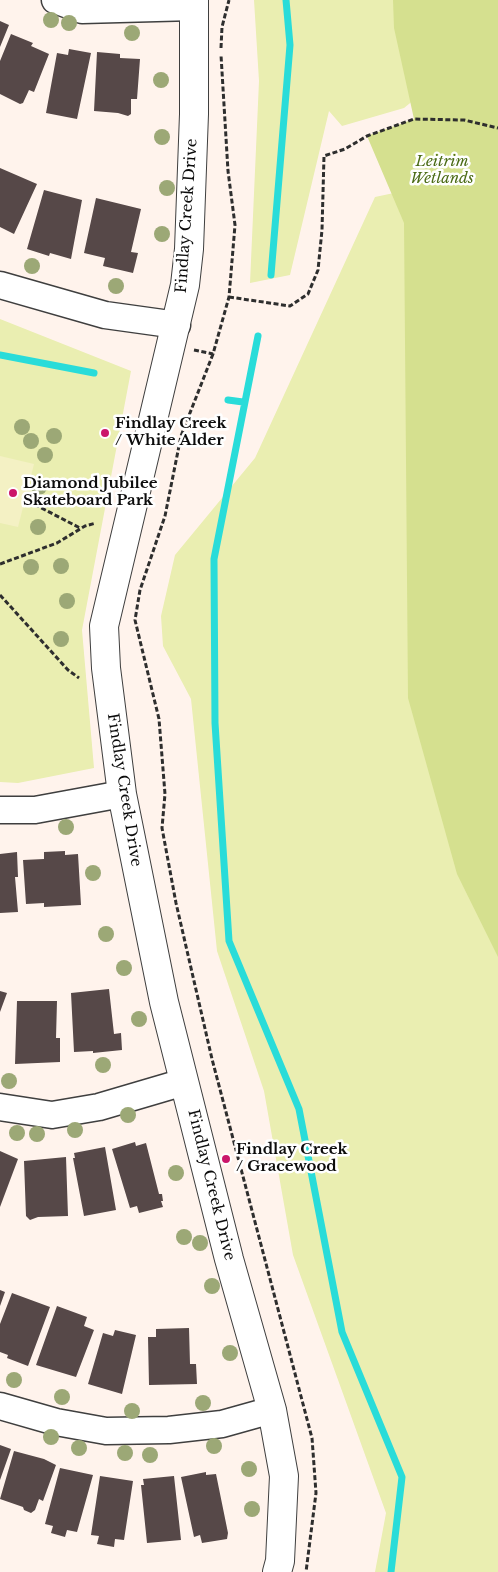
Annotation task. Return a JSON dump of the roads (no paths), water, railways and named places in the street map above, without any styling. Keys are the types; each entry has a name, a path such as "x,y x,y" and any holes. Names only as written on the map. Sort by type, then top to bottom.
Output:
{"street":[{"path":"55,0 82,10 194,4"},
{"name":"Findlay Creek Drive","path":"194,4 194,114 189,249 185,285 175,335 104,626 106,668 122,794 142,899 184,1082 229,1259 272,1410 284,1476 280,1560 277,1572"},
{"path":"0,284 175,335"},
{"path":"0,810 35,810 122,794"},
{"path":"0,1107 52,1115 99,1107 184,1082"},
{"path":"0,1406 56,1422 106,1432 169,1430 222,1424 272,1410"}],"waterway":[{"path":"271,275 290,45 286,0"},
{"path":"258,336 214,559 215,723 229,941 299,1109 342,1332 402,1477 391,1572"},
{"path":"0,355 94,373"},
{"path":"228,400 243,402"}],"place":[{"name":"Findlay Creek / White Alder","path":"105,433"},
{"name":"Diamond Jubilee Skateboard Park","path":"13,493"},
{"name":"Findlay Creek / Gracewood","path":"226,1159"}],"park label":[{"name":"Leitrim Wetlands","path":"442,170"}]}
